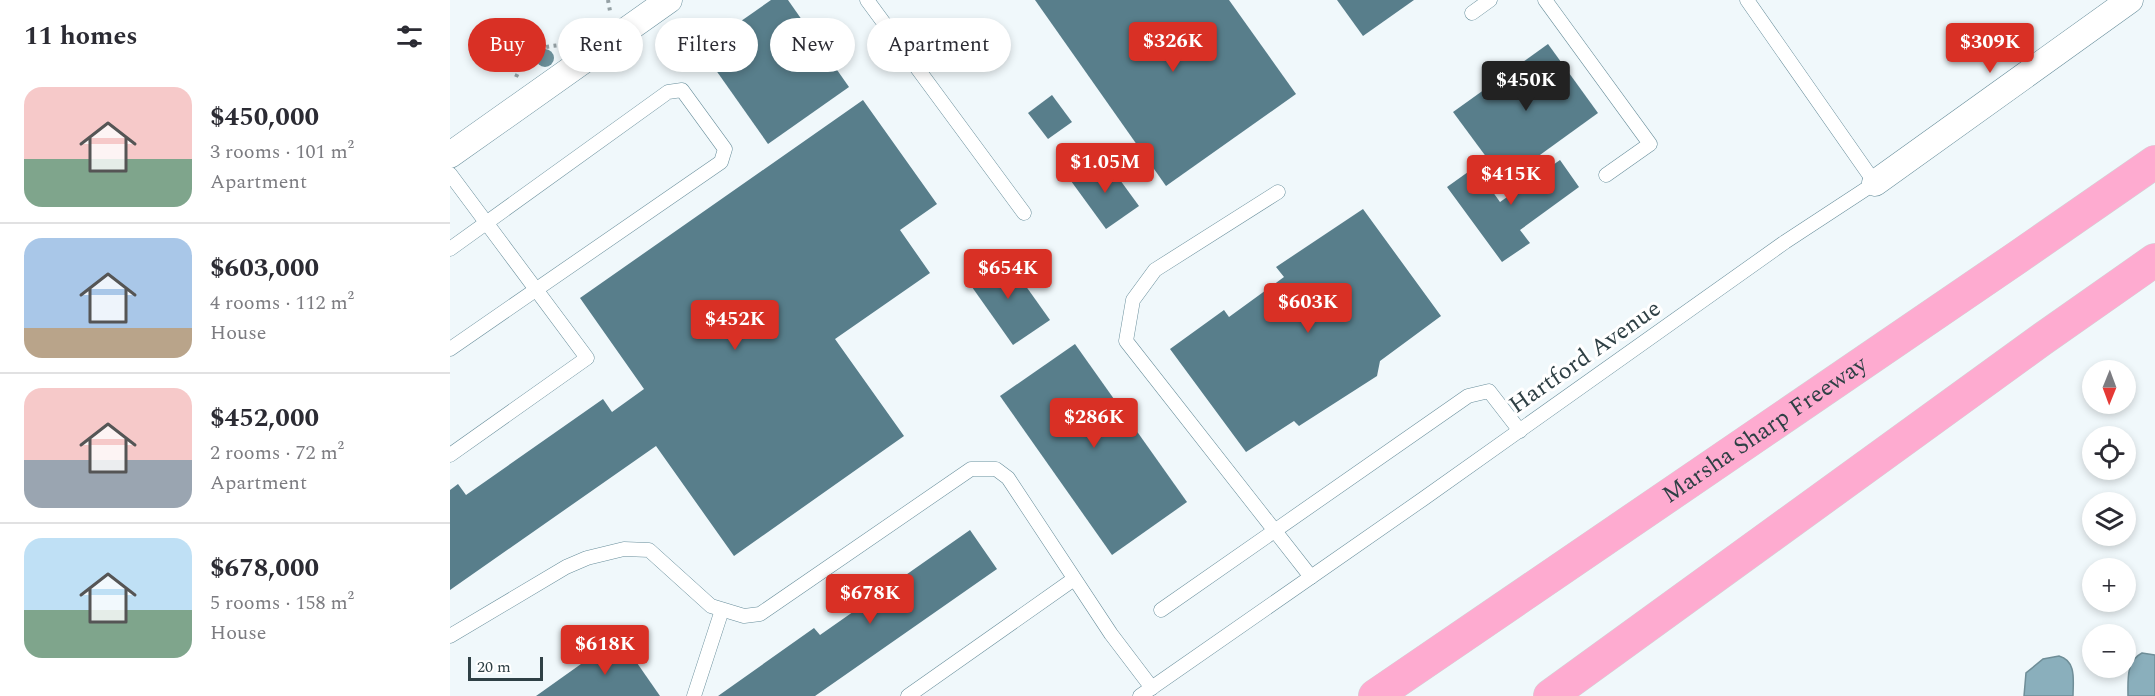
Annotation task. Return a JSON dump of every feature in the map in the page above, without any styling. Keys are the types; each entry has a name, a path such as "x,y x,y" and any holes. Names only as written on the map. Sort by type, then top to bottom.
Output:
{"highway":[{"name":"Marsha Sharp Freeway","path":"1375,696 2018,258 2155,162"},
{"path":"1550,696 2155,260"}],"street":[{"path":"450,155 669,0"},
{"path":"1875,183 2130,0"}],"lane":[{"path":"867,0 1024,213"},
{"path":"1472,13 1490,0"},
{"path":"1545,0 1650,144 1606,175"},
{"path":"1747,0 1875,183"},
{"path":"450,249 668,92 682,90 725,149 721,162 450,349"},
{"path":"450,174 587,358 450,455"},
{"name":"Hartford Avenue","path":"1140,696 1785,242 1875,183"},
{"path":"1278,192 1155,270 1133,300 1126,341 1311,577"},
{"path":"1161,610 1468,396 1489,391 1520,430"},
{"path":"450,636 566,567 587,558 624,549 649,550 711,606 744,616 760,614 971,468 996,469 1008,478 1111,634 1152,688"},
{"path":"908,696 1074,579"},
{"path":"694,696 722,610"}],"water":[{"path":"2142,653 2155,655 2155,696 2128,696 2128,678 2136,678 2137,656"},
{"path":"2059,656 2069,662 2073,672 2073,696 2024,696 2026,673 2043,659"}],"building":[{"path":"771,0 788,0 801,18 770,18 770,72 838,72 849,87 768,144 717,72 758,72 758,18 745,18"},
{"path":"1035,0 1229,0 1296,94 1166,186"},
{"path":"1337,0 1414,0 1363,36"},
{"path":"1548,44 1598,113 1504,181 1453,112"},
{"path":"1052,95 1072,122 1048,139 1028,113"},
{"path":"863,100 937,204 900,230 930,273 835,339 904,436 734,556 656,446 450,590 450,490 458,484 466,495 603,399 612,412 644,389 580,298"},
{"path":"1104,158 1139,206 1106,229 1071,181"},
{"path":"1560,160 1579,187 1520,230 1530,243 1502,262 1447,187 1475,167 1500,202"},
{"path":"1363,209 1441,316 1380,361 1377,376 1299,426 1294,421 1246,452 1170,349 1224,310 1229,317 1284,277 1276,267"},
{"path":"1003,254 1050,320 1013,345 967,280"},
{"path":"1075,344 1187,502 1112,555 1000,396"},
{"path":"970,530 997,569 815,696 718,696 814,628 820,635"},
{"path":"619,637 660,696 536,696"}]}
